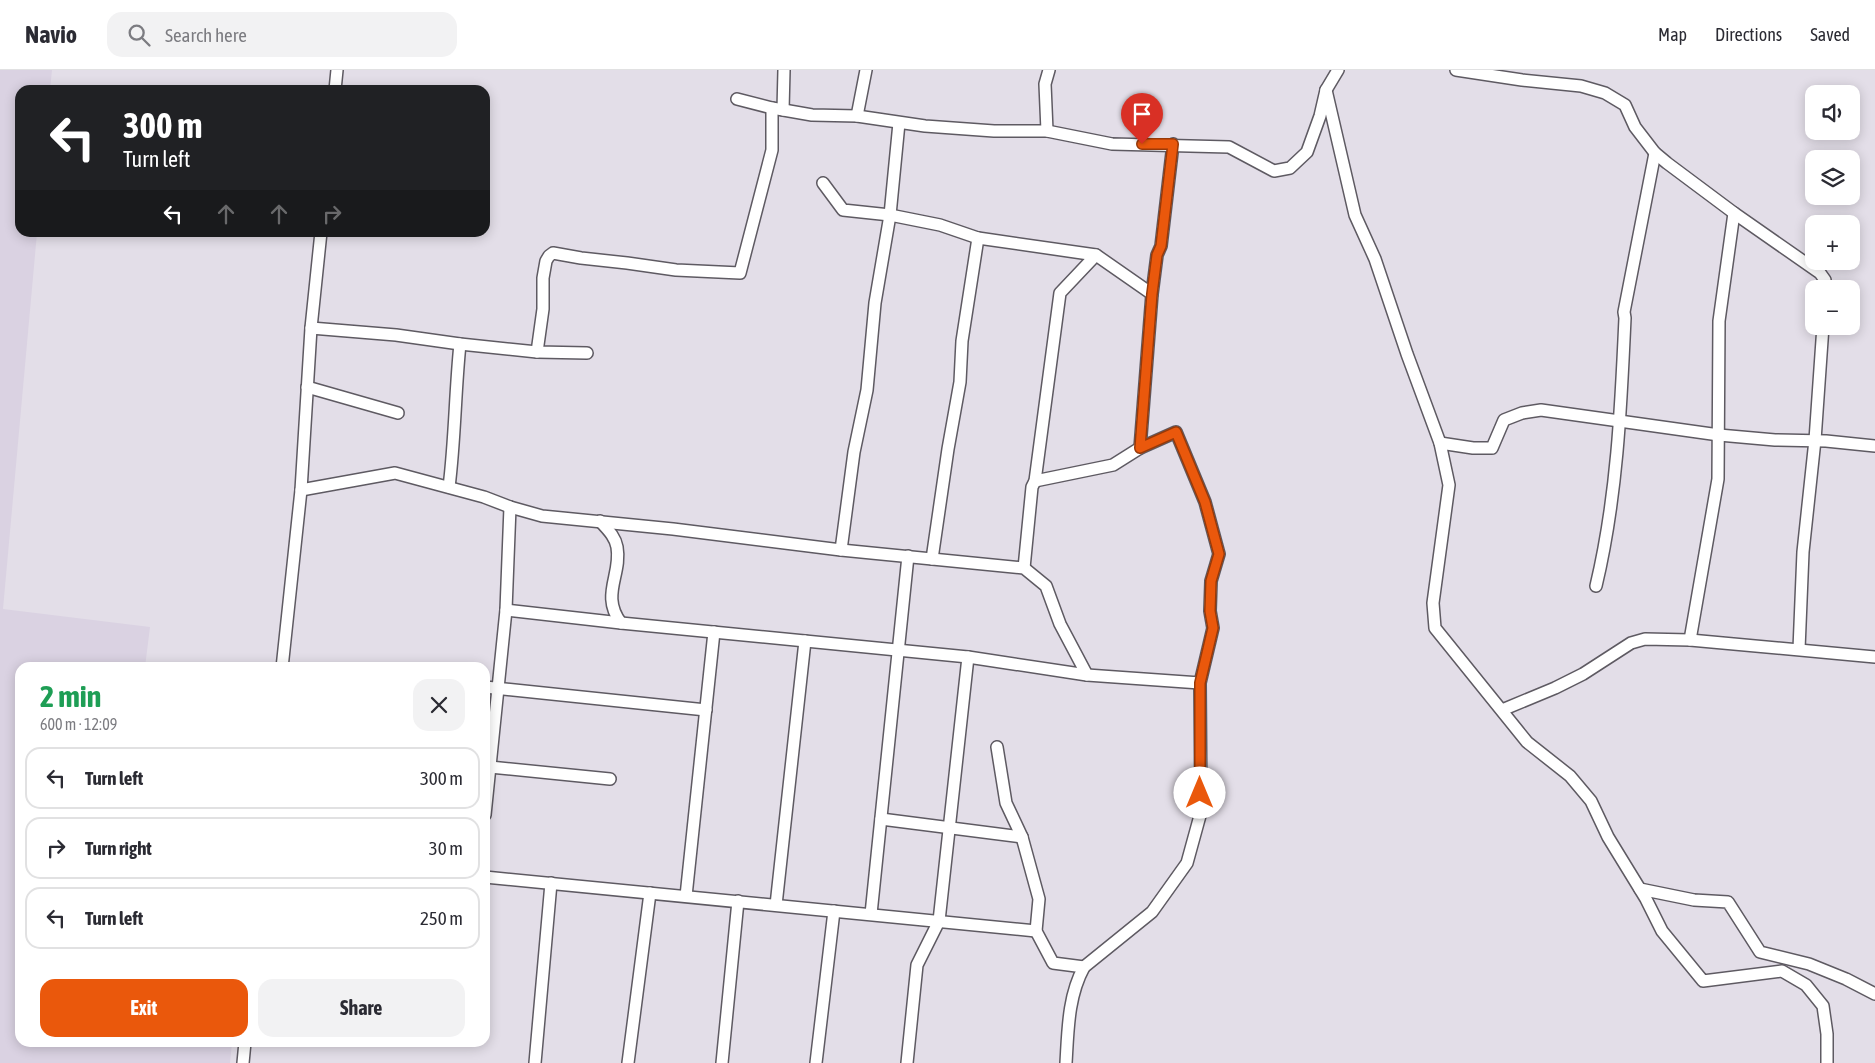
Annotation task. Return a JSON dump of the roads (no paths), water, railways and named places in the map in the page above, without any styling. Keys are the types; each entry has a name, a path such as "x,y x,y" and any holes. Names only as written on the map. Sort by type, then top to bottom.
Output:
{"street":[{"path":"336,85 338,70"},
{"path":"537,352 543,308 543,278 546,261 553,253 676,270 740,273 772,150 784,70"},
{"path":"857,116 866,70"},
{"path":"1047,131 1045,84 1049,70"},
{"path":"737,99 812,115 857,116 899,123 994,130 1047,131 1112,144 1173,144 1228,147 1274,171 1290,168 1307,152 1320,116 1326,90 1338,70"},
{"path":"1456,70 1522,80 1581,86 1605,93 1625,105 1635,127 1655,153 1734,213 1820,273 1826,280"},
{"path":"1326,90 1355,215 1375,259 1440,443 1449,485 1433,603 1435,628 1527,742 1570,776 1591,801 1608,837 1640,889 1662,931 1703,981 1782,971 1806,985 1823,1006 1827,1034 1827,1063"},
{"path":"841,550 854,452 867,390 875,303 890,215 899,123"},
{"path":"1140,448 1152,294 1157,255 1161,246 1173,144"},
{"path":"1596,586 1609,528 1620,420 1626,318 1624,312 1655,153"},
{"path":"824,183 843,210 890,215 940,225 978,238 1096,255 1152,294"},
{"path":"1690,640 1718,479 1719,321 1734,213"},
{"path":"283,662 301,490 311,328 320,237"},
{"path":"932,559 960,382 962,341 978,238"},
{"path":"1024,568 1032,487 1036,481 1060,293 1096,255"},
{"path":"311,328 396,334 460,344 537,352 587,353"},
{"path":"1799,650 1803,552 1815,440 1822,335"},
{"path":"449,487 454,448 455,397 460,344"},
{"path":"307,387 398,413"},
{"path":"1440,443 1472,448 1492,448 1504,420 1522,413 1541,410 1719,435 1774,440 1815,440 1875,446"},
{"path":"1036,481 1112,465 1140,448 1176,432 1205,502 1219,554 1211,581 1210,611 1213,628 1200,683 1201,812 1187,863 1152,912 1084,967 1073,993 1066,1063"},
{"path":"301,490 395,473 484,497 542,516 600,521 841,550 1024,568 1046,586 1060,624 1087,676"},
{"path":"510,507 506,610 490,767 610,778"},
{"path":"600,521 612,534 617,548 612,602 613,613 621,623"},
{"path":"871,914 908,556"},
{"path":"506,610 968,657 1087,676 1200,683"},
{"path":"686,896 714,632"},
{"path":"1502,710 1555,688 1583,674 1631,643 1645,639 1690,640 1875,657"},
{"path":"776,905 805,641"},
{"path":"906,1063 917,965 939,921 968,657"},
{"path":"490,687 706,710"},
{"path":"997,747 1006,804 1022,838 1039,898 1036,931 1053,963 1084,967"},
{"path":"881,819 1022,838"},
{"path":"490,877 1036,931"},
{"path":"535,1063 551,883"},
{"path":"1640,889 1694,900 1728,902 1760,952 1809,964 1846,979 1875,994"},
{"path":"628,1063 650,893"},
{"path":"722,1063 738,902"},
{"path":"816,1063 834,911"},
{"path":"243,1063 244,1047"}]}
